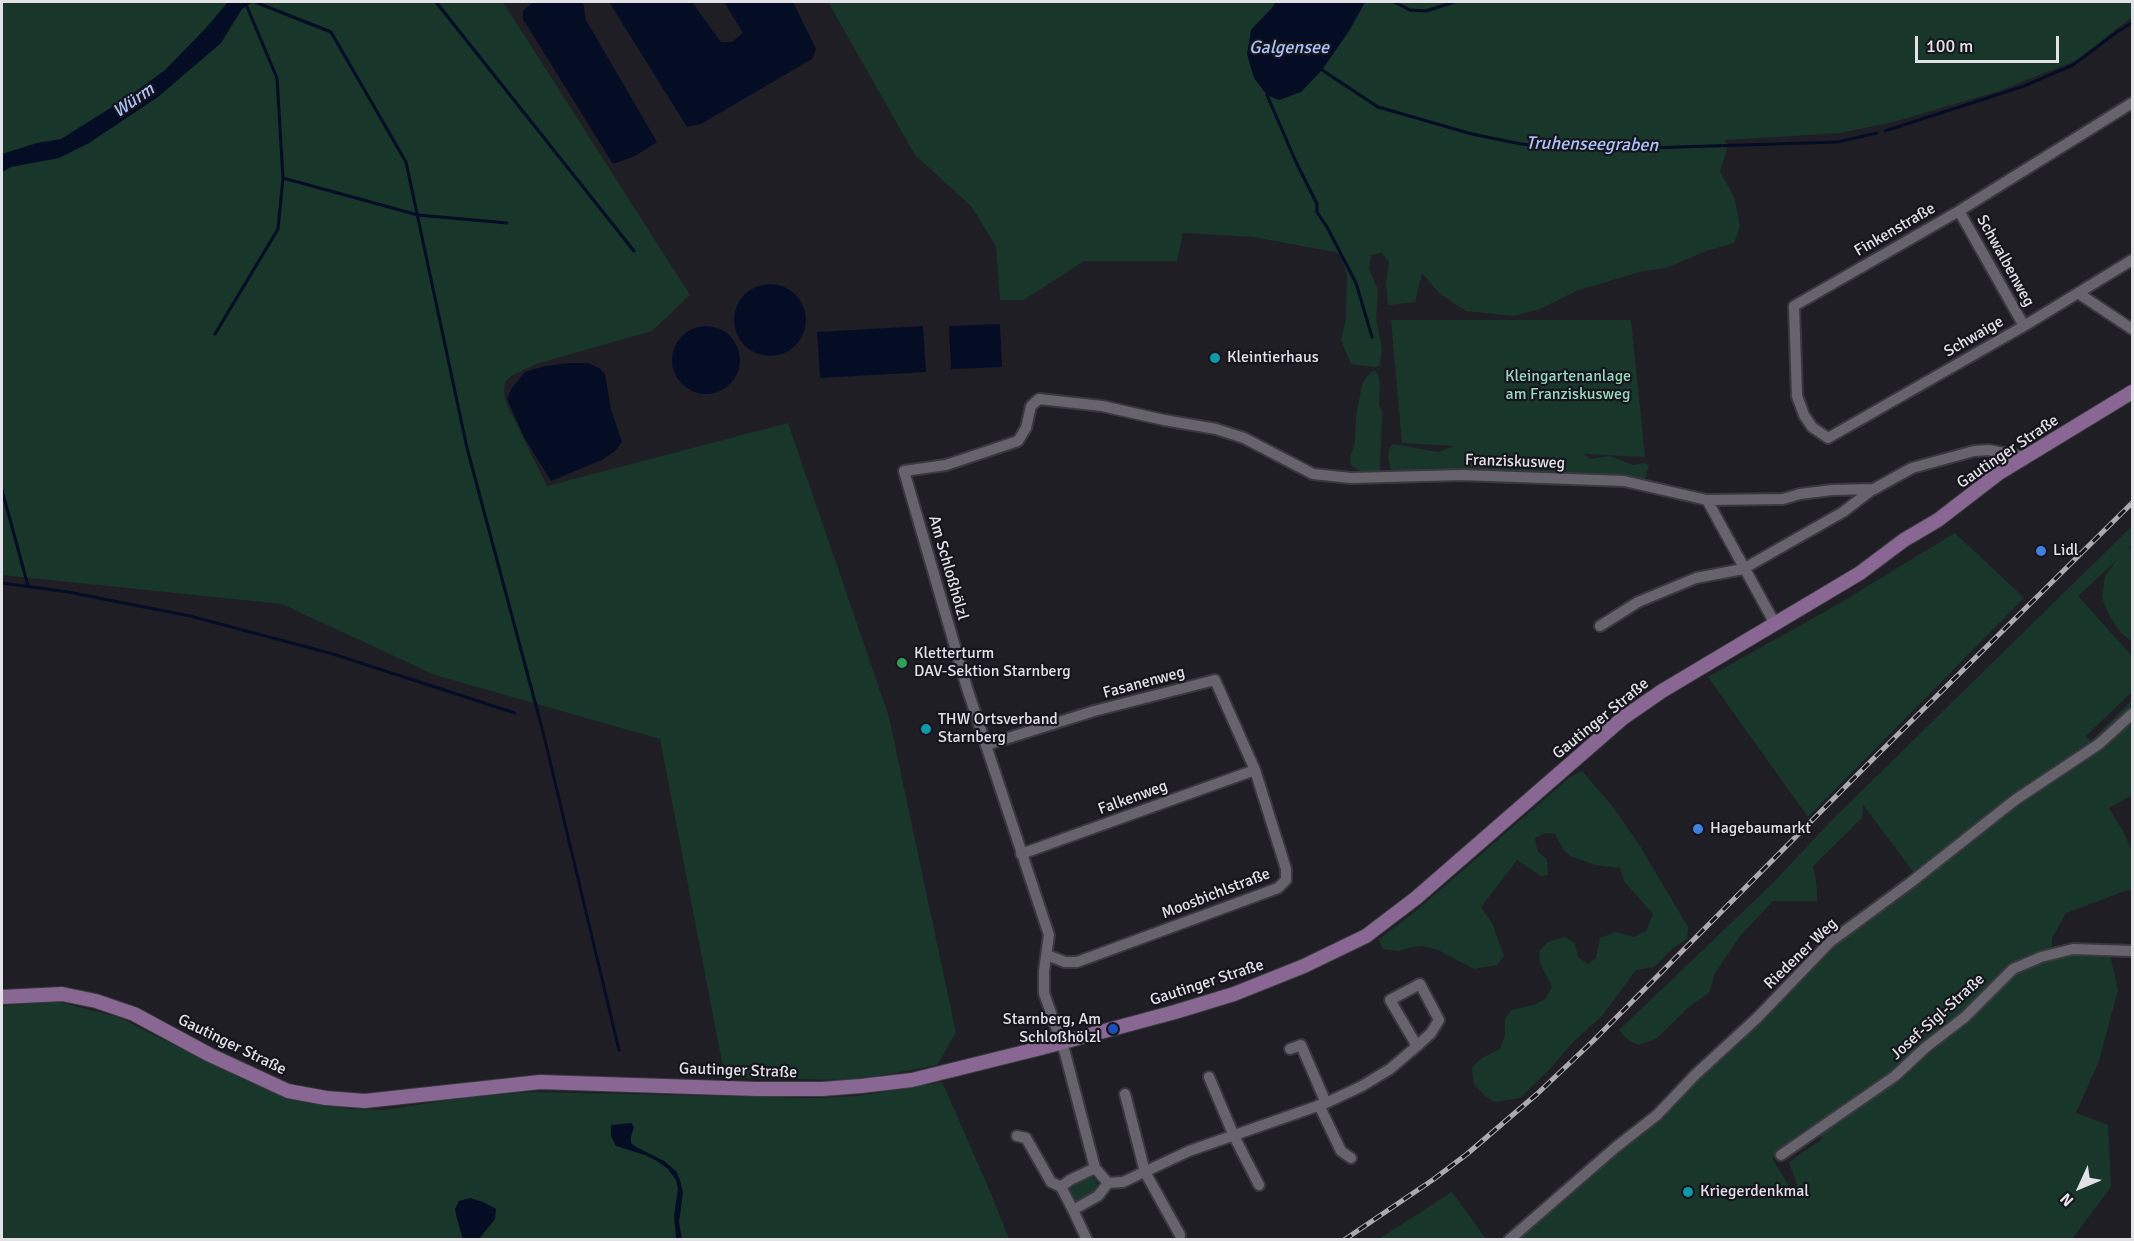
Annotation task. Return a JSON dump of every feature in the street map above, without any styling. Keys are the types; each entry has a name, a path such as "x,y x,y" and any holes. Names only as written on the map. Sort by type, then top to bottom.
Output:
{"main road":[{"name":"Gautinger Straße","path":"2,997 62,994 96,1001 134,1014 210,1055 288,1090 326,1098 365,1101 540,1082 822,1089 912,1080 1062,1042 1234,994 1304,966 1366,936 1416,898 1623,718 1662,691 1774,622 1860,573 1904,540 1938,520 1999,473 2133,392"}],"street":[{"name":"Finkenstraße","path":"1828,438 1812,428 1797,396 1794,306 1959,211 2133,103"},
{"name":"Schwalbenweg","path":"1959,211 2024,326"},
{"name":"Schwaige","path":"1828,438 2024,326 2133,260"},
{"path":"2078,293 2133,329"},
{"name":"Franziskusweg","path":"1026,428 1031,406 1039,399 1102,406 1216,429 1244,438 1313,474 1352,478 1462,475 1624,481 1707,501 1783,499 1821,492 1874,489 1912,468 1974,451 1989,450 2025,457"},
{"name":"Am Schloßhölzl","path":"1026,428 1018,441 1006,446 946,465 904,471 967,688 1049,935 1044,971 1044,993 1062,1042 1095,1168"},
{"path":"1600,626 1638,602 1696,578 1743,569 1843,512 1874,489"},
{"path":"1707,501 1774,622"},
{"name":"Fasanenweg","path":"986,745 1094,711 1215,680 1255,770"},
{"name":"Riedener Weg","path":"1509,1239 1616,1147 1657,1115 1696,1074 1757,1018 1830,942 1910,883 2015,800 2099,744 2133,714"},
{"name":"Falkenweg","path":"1022,854 1255,770"},
{"name":"Moosbichlstraße","path":"1047,955 1065,962 1077,962 1278,888 1286,880 1286,868 1255,770"},
{"name":"Josef-Sigl-Straße","path":"1781,1155 1895,1076 1926,1047 1965,1017 2013,969 2041,957 2073,949 2133,951"},
{"path":"1073,1210 1098,1196 1108,1183 1123,1182 1189,1151 1323,1104 1362,1086 1390,1069 1417,1046 1431,1033 1439,1020 1420,984 1390,1000 1417,1046"},
{"path":"1290,1049 1300,1045 1341,1150 1351,1158"},
{"path":"1209,1077 1234,1136 1259,1185"},
{"path":"1125,1094 1145,1172 1180,1235"},
{"path":"1017,1136 1026,1138 1051,1182 1061,1187 1087,1239"},
{"path":"1061,1187 1095,1168 1108,1183"}],"green space":[{"path":"2,2 503,2 690,295 652,331 536,364 511,376 505,382 504,394 507,405 547,486 788,423 889,717 956,1033 937,1065 858,1080 725,1078 660,739 435,675 282,604 2,575"},
{"path":"828,2 1276,2 1251,30 1349,31 1365,2 2132,2 2132,17 2077,60 1999,91 1897,121 1841,133 1725,140 1727,149 1720,171 1735,199 1740,227 1734,243 1706,251 1666,268 1643,271 1576,291 1540,309 1513,316 1466,311 1439,293 1422,273 1415,302 1388,305 1386,284 1389,261 1381,253 1371,255 1369,269 1378,290 1376,318 1382,349 1380,365 1375,367 1351,364 1341,340 1346,318 1347,275 1340,253 1253,237 1183,233 1177,261 1084,261 1024,300 1000,300 996,246 971,206 915,155"},
{"name":"Kleingartenanlage am Franziskusweg","path":"1391,320 1631,320 1645,457 1583,454 1591,459 1609,456 1633,465 1644,463 1649,465 1645,479 1394,472 1390,468 1388,454 1393,444 1438,452 1455,446 1402,443"},
{"path":"1376,371 1380,381 1379,405 1382,411 1380,470 1372,473 1360,471 1351,465 1350,459 1355,442 1356,416 1363,382 1371,372"},
{"path":"2132,526 2132,544 2127,550 2132,546 2132,642 2120,632 2110,617 2102,598 2105,576 2116,561 2078,596 2132,656 2132,692 2086,736 2091,741 2132,700 2132,795 2109,808 2132,851 2132,891 2128,890 2066,913 2052,938 2052,956 2073,951 2110,954 2118,990 2099,1061 2076,1113 2108,1125 2111,1187 2072,1239 1514,1240 1658,1119 1714,1063 1761,1023 1831,946 1920,881 1863,805 1862,818 1813,866 1817,901 1773,901 1740,936 1715,973 1709,993 1691,1005 1656,1039 1639,1045 1629,1041 1619,1030 1772,884 1832,820","holes":["1819,1130 1822,1139 1789,1162 1797,1185 1790,1188 1772,1158 1781,1155"]},
{"path":"1955,533 2024,598 1808,817 1708,677 1835,606"},
{"path":"1582,771 1613,807 1640,846 1688,927 1687,939 1673,948 1654,967 1636,970 1602,1016 1575,1040 1520,1098 1494,1102 1474,1084 1472,1067 1482,1058 1500,1049 1505,1035 1505,1019 1511,1010 1534,1005 1545,999 1552,987 1540,963 1539,951 1548,942 1565,937 1575,943 1578,957 1588,964 1596,958 1600,938 1616,932 1634,937 1646,931 1653,914 1624,881 1620,868 1595,865 1570,856 1563,849 1555,834 1545,833 1535,838 1538,852 1547,859 1548,875 1541,876 1517,860 1481,907 1492,923 1504,956 1497,965 1474,969 1438,950 1423,946 1399,951 1383,949 1379,939 1416,911 1570,777"},
{"path":"55,1001 118,1017 247,1081 287,1098 350,1109 384,1110 462,1098 531,1092 815,1098 857,1096 942,1082 1009,1239 2,1239 2,1006"},
{"path":"1091,1176 1096,1180 1098,1187 1096,1192 1081,1200 1075,1200 1069,1189 1071,1185 1083,1177"},
{"path":"1452,1192 1486,1239 1379,1239"}],"water":[{"name":"Würm","path":"228,2 253,2 242,9 221,43 158,97 89,143 59,158 11,167 2,172 2,154 37,143 61,139 128,97 165,70"},
{"path":"533,2 583,2 586,20 657,142 635,156 613,164 523,19 523,11"},
{"path":"609,2 692,2 721,42 732,42 743,33 724,2 793,2 816,49 812,59 701,124 687,127"},
{"name":"Galgensee","path":"1276,2 1365,2 1349,31 1322,70 1301,92 1279,100 1267,95 1254,78 1247,54 1251,30"},
{"path":"777,284 796,294 804,306 806,320 804,334 796,346 784,354 763,356 744,346 736,334 734,313 744,294 756,286"},
{"path":"1000,324 1002,367 951,369 949,326"},
{"path":"699,326 713,326 725,331 735,341 740,360 735,379 725,389 713,394 699,394 687,389 677,379 672,367 672,353 677,341 687,331"},
{"path":"923,326 926,372 820,378 817,332"},
{"path":"588,363 605,374 611,409 622,442 615,451 602,460 551,481 525,439 507,399 512,388 525,372 545,366"},
{"path":"631,1123 634,1127 631,1143 664,1161 676,1171 680,1180 683,1193 679,1222 682,1239 676,1237 674,1215 678,1189 676,1180 668,1169 657,1161 616,1146 611,1136 611,1125"},
{"path":"470,1198 496,1209 495,1219 479,1239 463,1239 457,1219 455,1209 459,1201"}],"waterway":[{"path":"215,334 278,229 283,178 277,78 245,2"},
{"path":"255,2 331,32 406,162 467,448 543,732 619,1050"},
{"path":"436,2 634,251"},
{"path":"1394,2 1410,10 1426,11 1454,2"},
{"name":"Truhenseegraben","path":"1885,131 2024,86 2073,65 2132,23"},
{"name":"Truhenseegraben","path":"1322,70 1378,107 1472,134 1521,144 1618,149 1837,142 1877,133"},
{"path":"1267,95 1317,204 1317,212 1356,283 1372,337"},
{"path":"283,178 418,215 507,223"},
{"path":"2,490 28,586"},
{"path":"2,583 68,592 190,616 333,654 515,713"}],"railway":[{"path":"1344,1240 1434,1179 1537,1094 1593,1041 2132,503"}],"place":[{"name":"Kleintierhaus","path":"1215,358"},
{"name":"Lidl","path":"2041,551"},
{"name":"Kletterturm DAV-Sektion Starnberg","path":"902,663"},
{"name":"THW Ortsverband Starnberg","path":"926,729"},
{"name":"Hagebaumarkt","path":"1698,829"},
{"name":"Starnberg, Am Schloßhölzl","path":"1113,1029"},
{"name":"Kriegerdenkmal","path":"1688,1192"}]}
